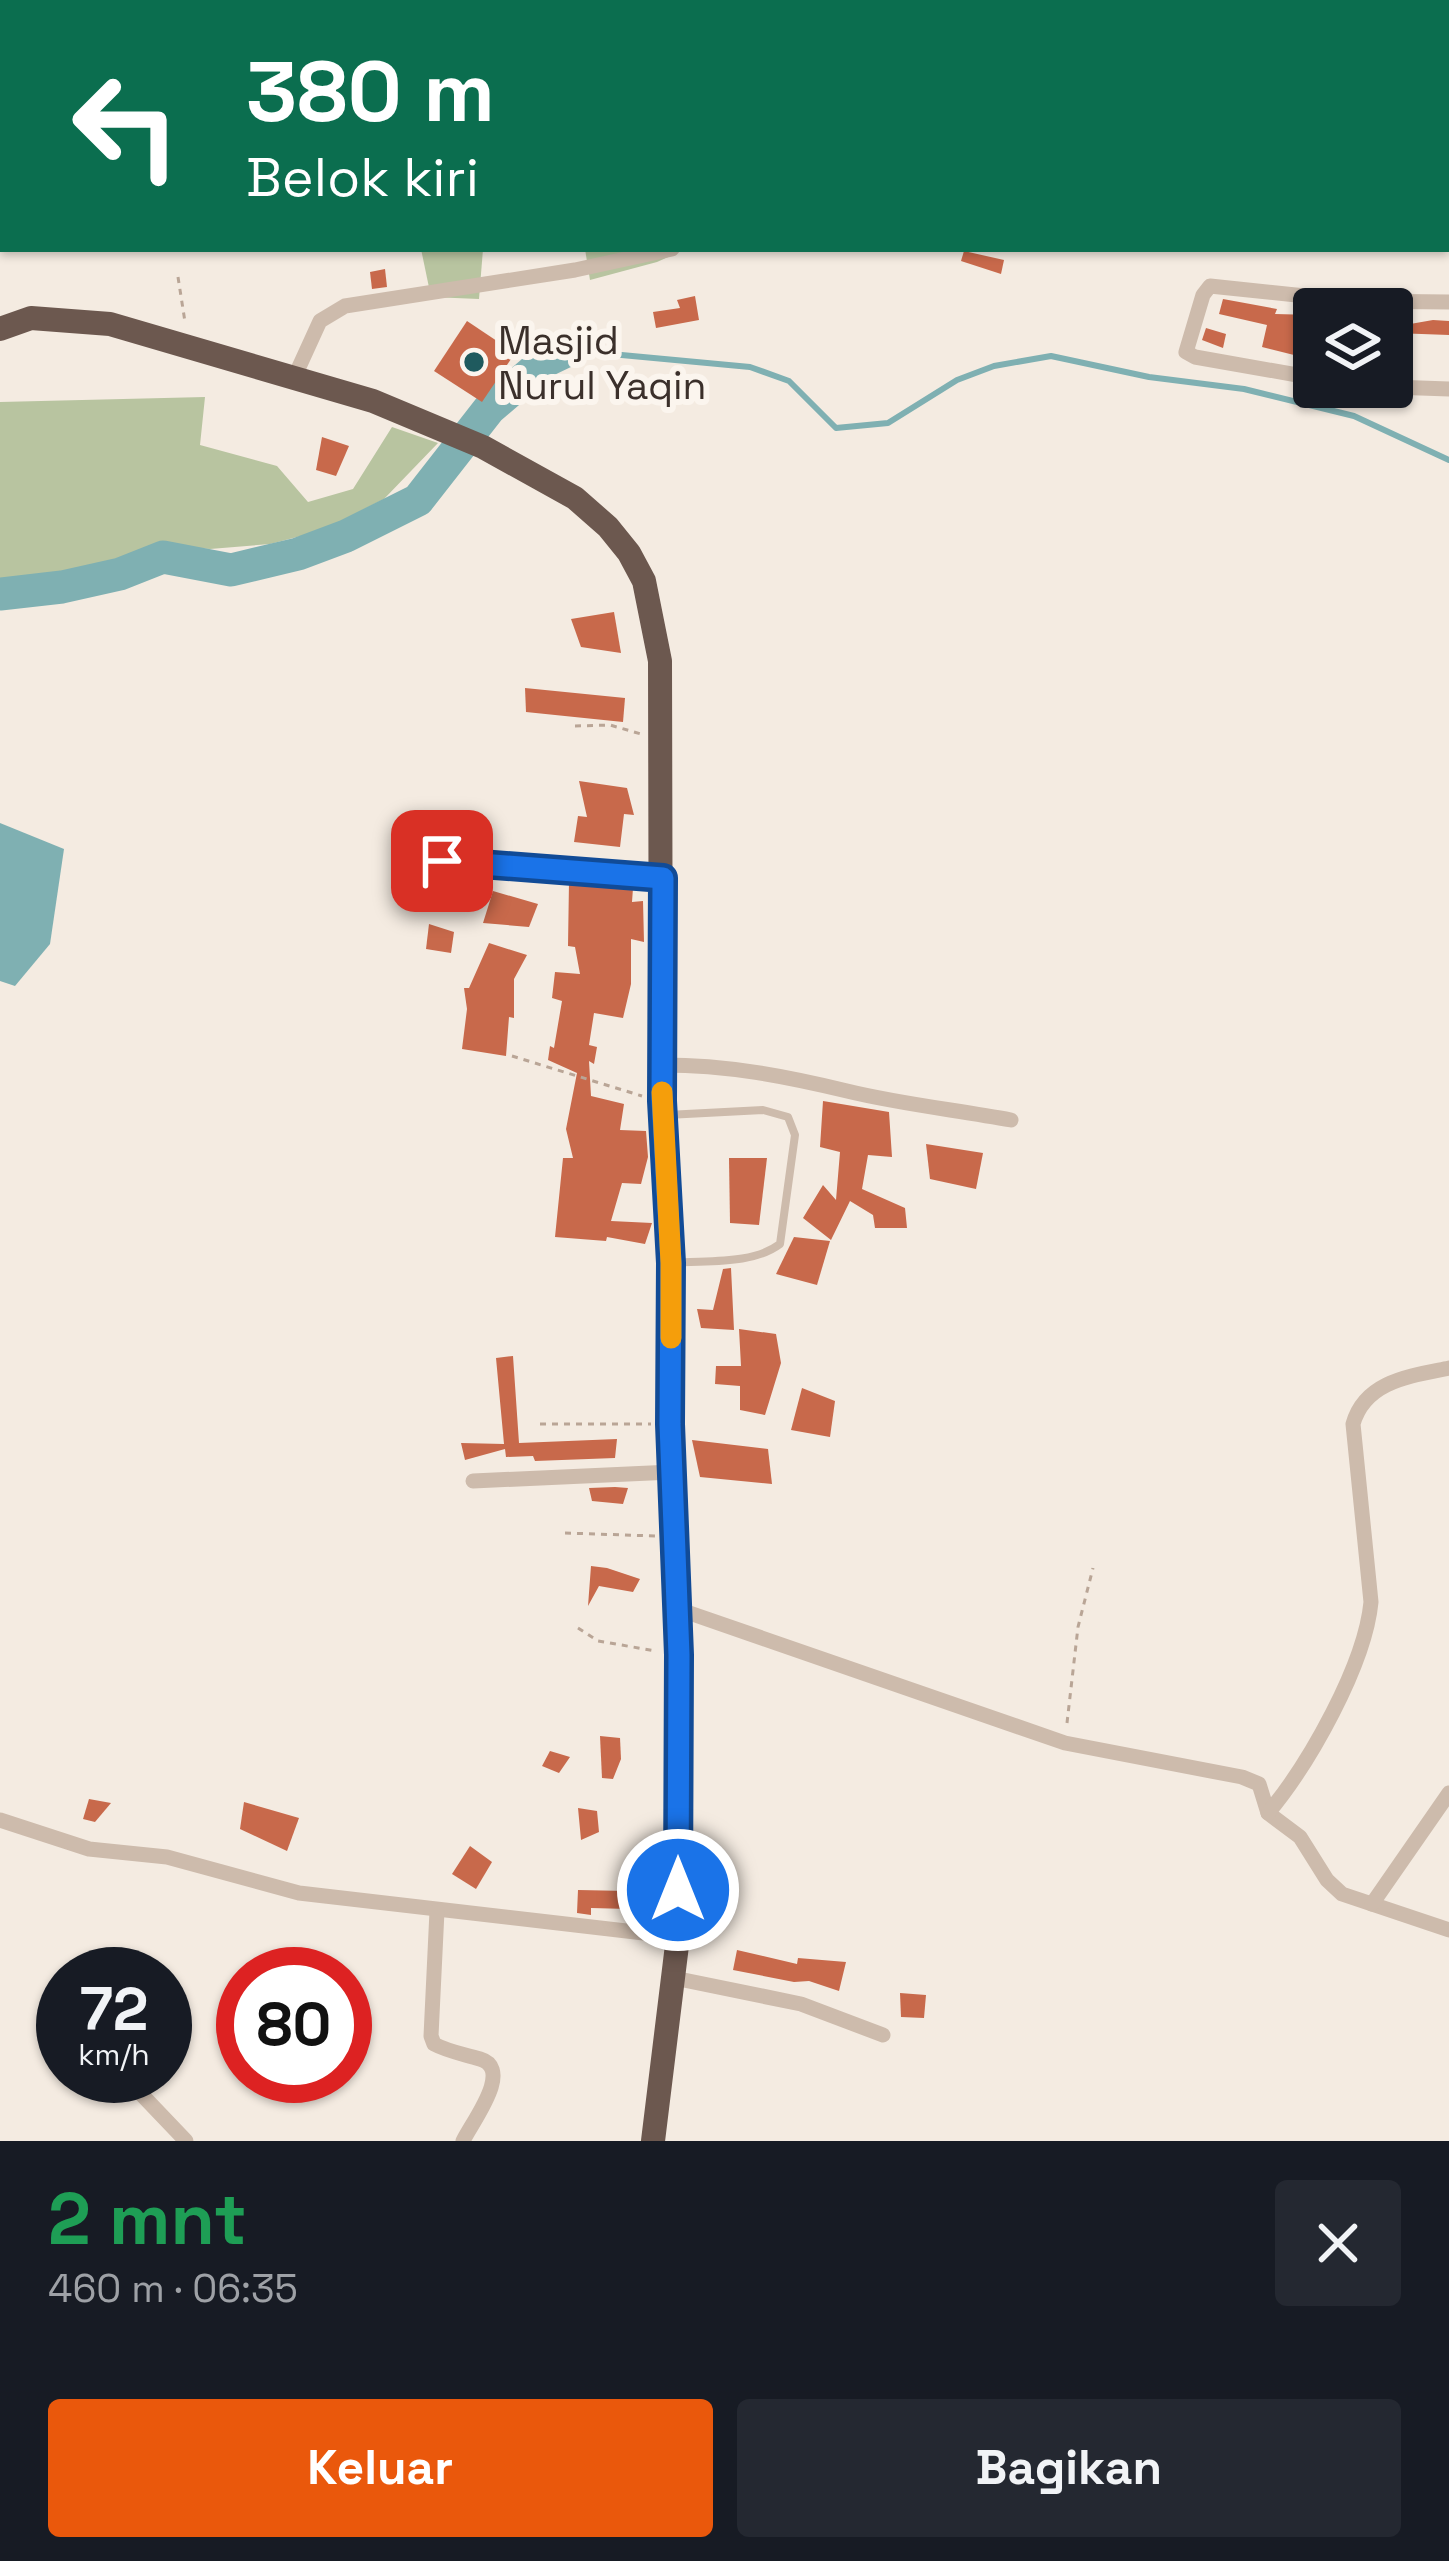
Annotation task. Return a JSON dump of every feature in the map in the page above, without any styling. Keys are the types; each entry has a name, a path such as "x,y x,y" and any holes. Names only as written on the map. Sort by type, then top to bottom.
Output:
{"highway":[{"path":"0,329 31,318 110,324 374,400 483,447 575,498 629,553 644,581 660,661 663,1108 679,1655 678,1937 653,2141"}],"street":[{"path":"294,378 320,321 345,306 575,271 659,252"},
{"path":"1293,295 1210,286 1186,352 1293,374"},
{"path":"1413,302 1449,302"},
{"path":"1413,388 1449,389"},
{"path":"403,857 663,878"},
{"path":"663,1065 731,1067 804,1078 848,1092 1011,1120"},
{"path":"1268,1813 1307,1759 1369,1627 1371,1602 1353,1424 1357,1408 1366,1395 1394,1381 1449,1368"},
{"path":"472,1481 672,1472"},
{"path":"678,1609 1065,1743 1259,1784 1268,1813 1300,1837 1327,1880 1342,1894 1449,1930"},
{"path":"1372,1904 1449,1793"},
{"path":"0,1820 89,1849 166,1857 299,1893 678,1937"},
{"path":"437,1911 430,2036 434,2044 451,2053 485,2060 494,2069 488,2096 463,2141"},
{"path":"674,1978 801,2004 883,2035"},
{"path":"150,2103 186,2141"}],"lane":[{"path":"663,1108 763,1110 788,1117 795,1135 780,1244 768,1253 743,1258 671,1263"}],"path":[{"path":"178,277 189,347"},
{"path":"575,726 610,725 660,739"},
{"path":"512,1056 663,1108"},
{"path":"540,1424 670,1424"},
{"path":"565,1534 674,1537"},
{"path":"1065,1743 1078,1627 1093,1568"},
{"path":"578,1628 598,1641 679,1655"}],"green space":[{"path":"422,252 483,252 479,299 431,297"},
{"path":"585,252 679,252 657,262 590,280"},
{"path":"205,397 200,445 277,466 308,502 353,489 392,427 438,443 384,499 324,530 270,544 210,549 168,546 71,576 0,585 0,402"}],"water":[{"path":"0,823 64,849 50,944 15,986 0,981"}],"building":[{"path":"964,252 1004,260 1001,274 961,261"},
{"path":"385,269 387,287 372,289 370,272"},
{"path":"695,296 699,320 656,328 653,312 680,308 677,300"},
{"path":"1223,299 1293,314 1293,355 1262,347 1267,325 1219,314"},
{"name":"Masjid Nurul Yaqin","path":"467,321 515,353 482,402 434,371"},
{"path":"1449,321 1449,335 1413,334 1413,324"},
{"path":"1206,328 1226,334 1223,348 1202,340"},
{"path":"322,437 349,446 336,476 316,470"},
{"path":"614,612 621,653 581,647 571,619"},
{"path":"525,688 625,698 623,722 526,712"},
{"path":"579,781 627,788 634,815 624,814 620,847 574,842 578,816 587,817"},
{"path":"569,882 633,888 632,902 643,901 644,942 631,939 631,984 623,1018 594,1013 589,1045 597,1047 594,1064 589,1061 591,1096 624,1104 620,1130 646,1131 648,1157 641,1184 622,1183 611,1221 652,1223 645,1244 607,1237 606,1241 555,1237 563,1158 573,1158 566,1129 577,1073 548,1060 562,1001 552,998 555,972 580,974 575,947 568,946"},
{"path":"493,891 538,904 529,927 483,923"},
{"path":"429,924 454,932 451,953 426,949"},
{"path":"489,943 527,955 514,979 514,1018 509,1017 506,1056 462,1049 467,1009 464,988 469,988"},
{"path":"823,1101 889,1112 892,1157 868,1155 862,1189 905,1208 907,1228 875,1228 873,1215 850,1201 831,1240 803,1218 823,1185 836,1200 840,1152 820,1147"},
{"path":"926,1144 983,1153 976,1189 930,1179"},
{"path":"729,1158 767,1158 759,1225 730,1223"},
{"path":"794,1237 830,1241 817,1285 776,1274"},
{"path":"731,1268 734,1330 701,1328 697,1309 713,1310 723,1269"},
{"path":"739,1329 776,1334 781,1363 765,1415 740,1410 740,1386 715,1384 716,1366 741,1366"},
{"path":"513,1356 519,1443 617,1439 615,1458 535,1461 533,1456 506,1457 505,1449 465,1460 461,1443 504,1444 496,1358"},
{"path":"802,1388 835,1401 830,1437 791,1430"},
{"path":"692,1440 768,1449 772,1484 700,1477"},
{"path":"589,1488 628,1488 623,1504 592,1501"},
{"path":"591,1566 640,1579 633,1592 599,1586 588,1606"},
{"path":"600,1736 620,1738 621,1759 613,1779 602,1778"},
{"path":"550,1751 570,1757 559,1773 542,1766"},
{"path":"89,1799 111,1803 95,1822 83,1819"},
{"path":"244,1802 299,1818 287,1851 240,1829"},
{"path":"578,1808 597,1811 599,1832 581,1840"},
{"path":"470,1846 492,1862 476,1889 452,1874"},
{"path":"578,1890 628,1891 629,1909 591,1908 591,1915 577,1913"},
{"path":"737,1950 797,1964 798,1958 846,1962 839,1991 809,1981 733,1970"},
{"path":"900,1993 926,1995 924,2018 901,2017"}],"waterway":[{"path":"568,350 750,367 789,381 836,428 888,423 957,380 994,366 1051,356 1149,377 1244,389 1354,416 1449,460"},
{"path":"0,594 120,574 163,557 231,570 298,554 346,536 418,500 489,409 545,361 568,350"}],"slow traffic":[{"path":"662,1092 671,1338"}],"place":[{"name":"Masjid Nurul Yaqin","path":"474,362"}],"route":[{"path":"442,861 663,878 662,1101 671,1263 670,1424 679,1655 678,1890"}]}
